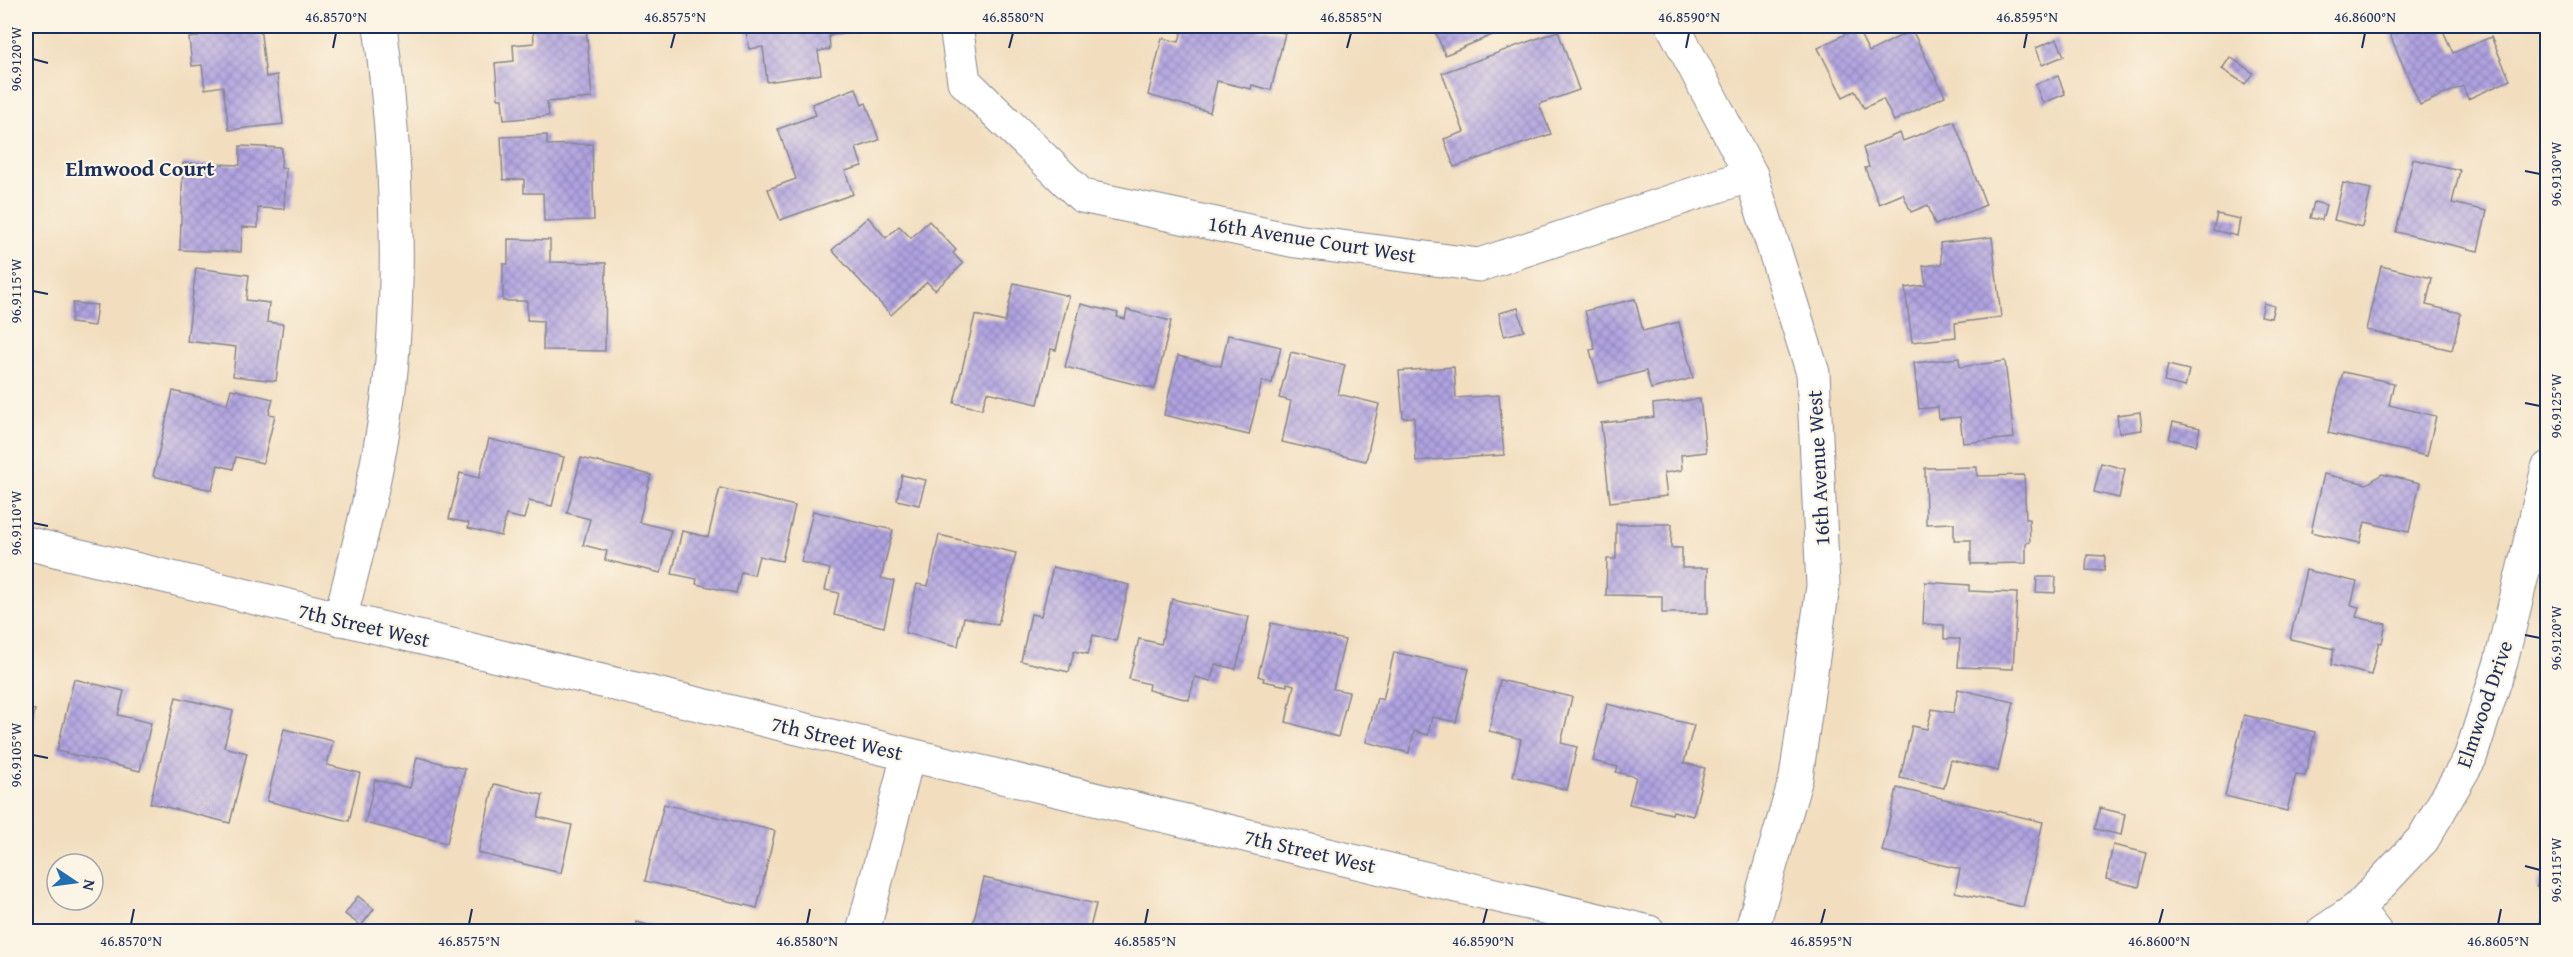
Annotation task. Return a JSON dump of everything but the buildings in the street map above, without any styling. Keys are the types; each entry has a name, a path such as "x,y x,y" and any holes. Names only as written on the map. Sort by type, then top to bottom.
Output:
{"street":[{"path":"340,619 379,448 393,348 395,203 391,112 380,26"},
{"name":"16th Avenue Court West","path":"956,26 964,81 1082,196 1296,241 1479,265 1751,175"},
{"name":"16th Avenue West","path":"1673,26 1751,175 1813,373 1823,586 1796,778 1751,932"},
{"name":"Elmwood Drive","path":"2366,920 2423,839 2470,758 2501,662 2547,472"},
{"name":"7th Street West","path":"26,543 1649,932"},
{"path":"862,932 908,755"},
{"path":"2323,932 2366,920"}],"district":[{"name":"Elmwood Court","path":"140,168"}]}
